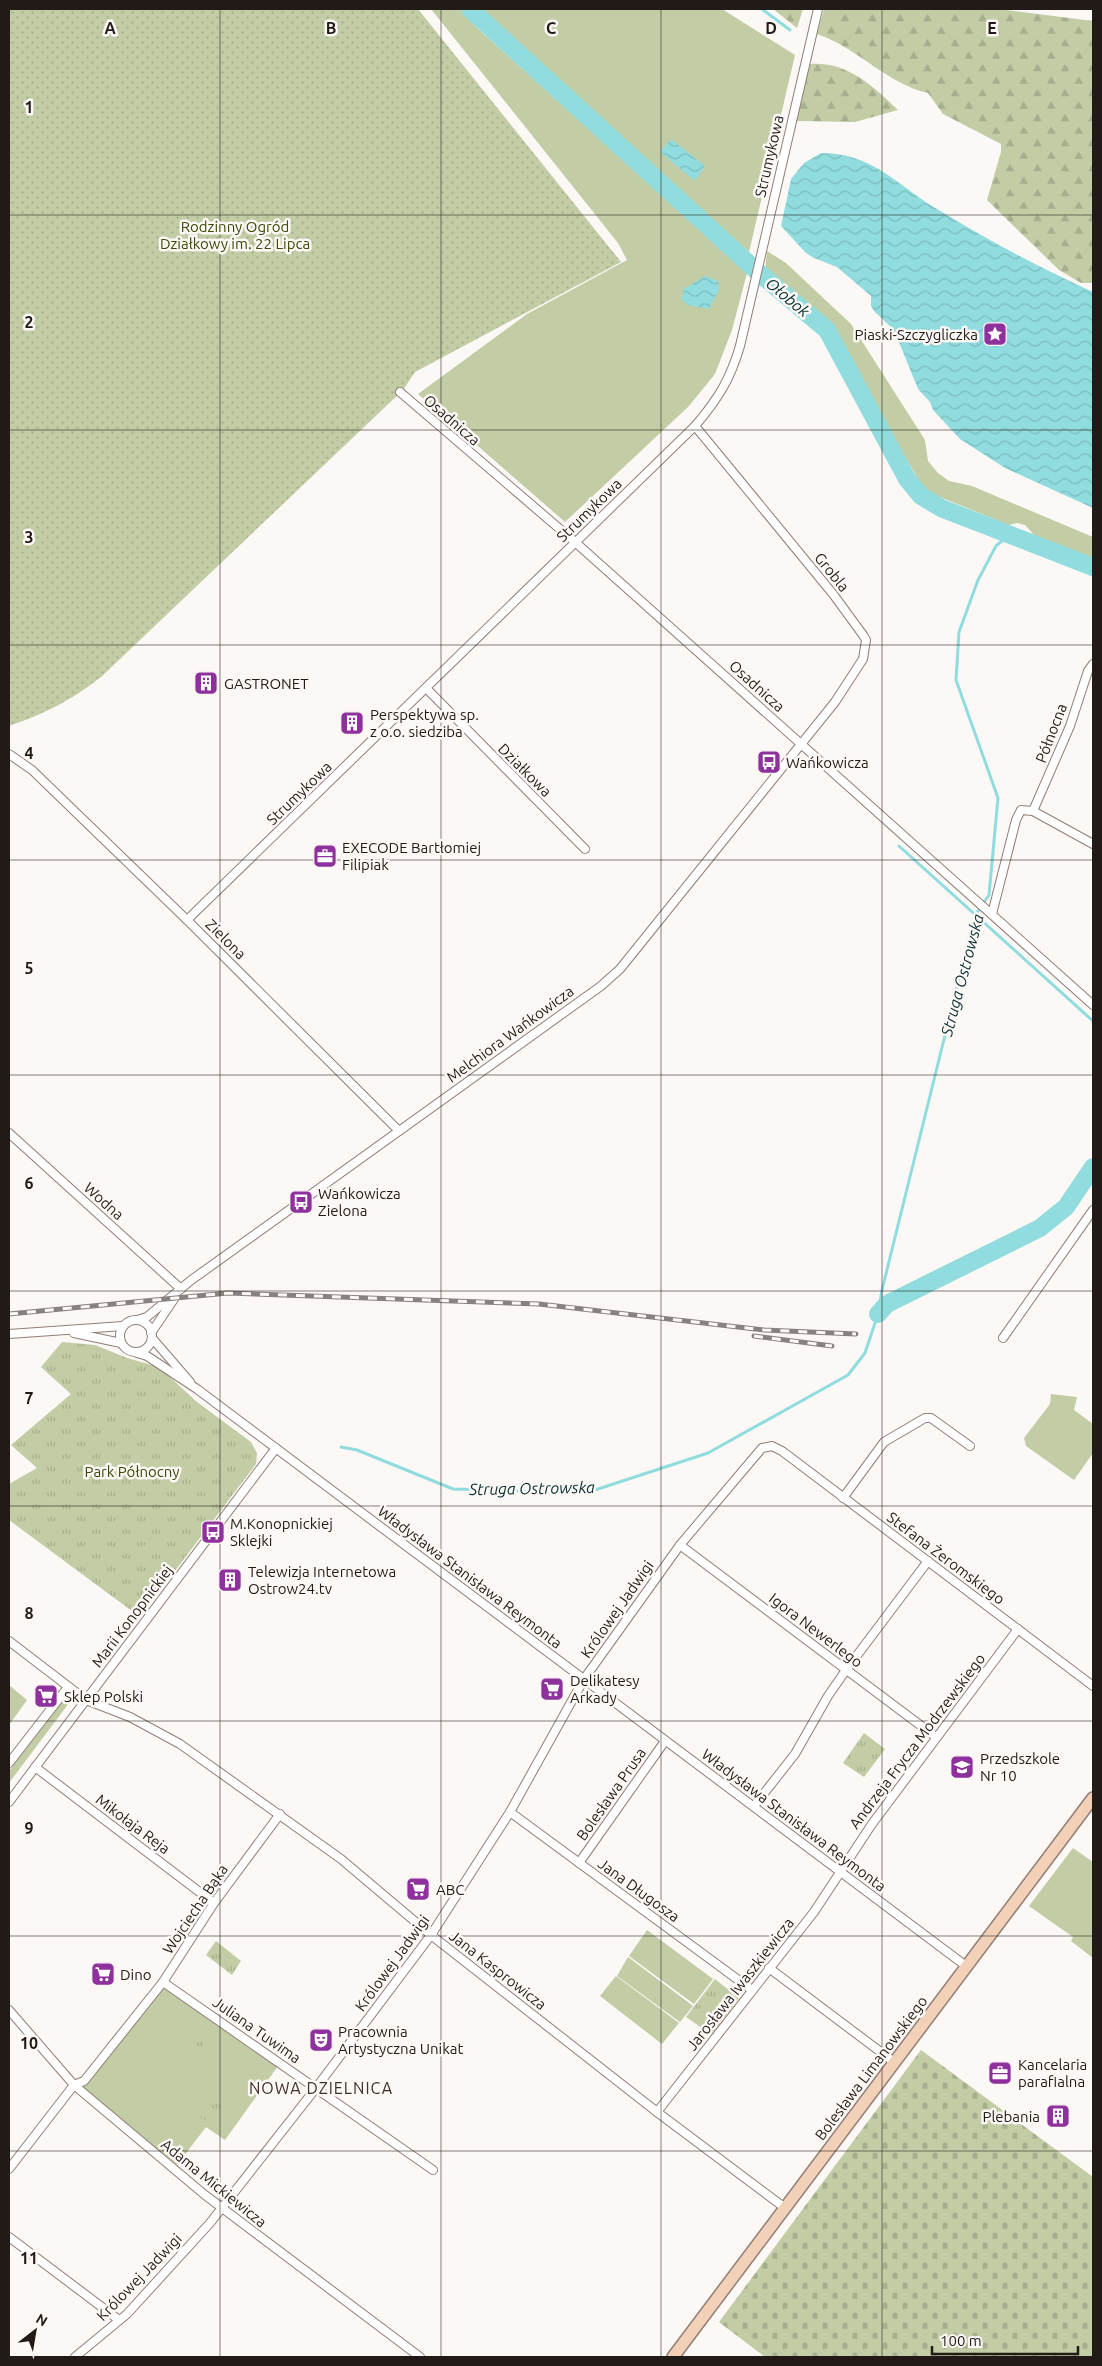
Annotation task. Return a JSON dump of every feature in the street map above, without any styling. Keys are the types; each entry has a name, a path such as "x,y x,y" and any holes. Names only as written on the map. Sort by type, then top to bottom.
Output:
{"street":[{"name":"Strumykowa","path":"187,920 695,426 718,399 734,366 818,9"},
{"name":"Osadnicza","path":"400,392 575,542 1093,1005"},
{"name":"Grobla","path":"695,426 834,594 866,640 865,651 859,666 801,744"},
{"name":"Północna","path":"1033,811 1070,726 1088,671 1093,664"},
{"name":"Działkowa","path":"426,688 585,849"},
{"name":"Melchiora Wańkowicza","path":"137,1320 147,1316 181,1289 616,974 801,744"},
{"name":"Zielona","path":"9,754 32,770 187,920 399,1131"},
{"path":"992,914 1016,820 1021,810 1033,811 1093,844"},
{"name":"Wodna","path":"9,1133 181,1289"},
{"path":"1003,1338 1093,1210"},
{"name":"Melchiora Wańkowicza","path":"152,1336 181,1289"},
{"path":"9,1334 65,1332 124,1326 137,1320 146,1324 152,1336 147,1348 137,1353 128,1350 121,1343 119,1336 124,1326"},
{"path":"65,1332 121,1343"},
{"name":"Władysława Stanisława Reymonta","path":"152,1336 197,1389"},
{"name":"Władysława Stanisława Reymonta","path":"137,1353 152,1359 197,1389 966,1966"},
{"path":"842,1498 884,1442 925,1418 930,1418 970,1446"},
{"name":"Królowej Jadwigi","path":"75,2357 119,2320 222,2209 431,1935 510,1812 584,1679 680,1545 762,1448 772,1446 782,1451"},
{"name":"Marii Konopnickiej","path":"9,1800 36,1767 276,1448"},
{"name":"Stefana Żeromskiego","path":"782,1451 1093,1686"},
{"name":"Igora Newerlego","path":"680,1545 936,1737"},
{"path":"754,1806 795,1754 828,1696 846,1670 928,1561"},
{"name":"Andrzeja Frycza Modrzewskiego","path":"839,1870 1018,1629"},
{"name":"Jana Kasprowicza","path":"9,1641 86,1700 130,1717 180,1744 280,1814 349,1865 431,1935 657,2112 785,2208"},
{"path":"9,1763 68,1687"},
{"name":"Bolesława Prusa","path":"579,1863 665,1741"},
{"name":"Mikołaja Reja","path":"36,1767 214,1902"},
{"name":"Bolesława Limanowskiego","path":"673,2357 1093,1798"},
{"name":"Jana Długosza","path":"510,1812 752,1990"},
{"name":"Wojciecha Bąka","path":"9,2169 74,2085 84,2082 163,1982 214,1902 280,1814"},
{"name":"Jarosława Iwaszkiewicza","path":"657,2112 814,1912 834,1883 839,1870"},
{"path":"769,1968 894,2062"},
{"name":"Juliana Tuwima","path":"163,1982 433,2170"},
{"name":"Adama Mickiewicza","path":"9,2010 74,2085 222,2209 420,2357"},
{"path":"9,2237 119,2320"}],"green space":[{"name":"Rodzinny Ogród Działkowy im. 22 Lipca","path":"9,9 418,9 621,262 415,372 403,390 101,677 57,706 9,726"},
{"path":"431,9 462,9 476,27 747,273 732,330 715,374 688,407 565,522 418,394 527,314 627,260 618,243"},
{"path":"481,9 722,9 795,55 749,252"},
{"path":"773,9 803,9 797,28"},
{"path":"824,9 998,9 1093,21 1093,283 1081,283 1059,270 987,200 1001,152 1001,144 943,114 928,93 899,82 845,47 817,34"},
{"path":"810,64 823,64 848,71 869,84 898,110 855,122 795,121"},
{"path":"767,251 786,263 851,324 925,440 928,461 938,473 949,481 972,486 1093,537 1093,560 1034,535 1025,525 1017,523 1009,525 925,491 829,327 765,272"},
{"name":"Park Północny","path":"62,1342 95,1345 127,1358 159,1367 197,1402 251,1442 257,1453 256,1464 140,1617 9,1520 9,1484 37,1468 11,1445 71,1394 41,1367"},
{"path":"1051,1394 1077,1397 1074,1410 1093,1424 1093,1453 1074,1480 1026,1446 1024,1438 1050,1404"},
{"path":"9,1685 27,1700 9,1725"},
{"path":"66,1694 72,1699 9,1783 9,1771"},
{"path":"864,1733 885,1749 864,1777 843,1763"},
{"path":"1073,1848 1093,1862 1093,1958 1071,1941 1073,1937 1029,1906"},
{"path":"647,1930 713,1979 694,2004 629,1956"},
{"path":"216,1941 241,1961 232,1975 206,1955"},
{"path":"628,1957 693,2006 680,2022 617,1976"},
{"path":"616,1976 679,2023 662,2044 600,1996"},
{"path":"715,1979 739,1998 712,2035 686,2017"},
{"path":"164,1986 278,2066 225,2140 206,2127 177,2165 82,2089"},
{"path":"188,2037 208,2037 199,2050 185,2040"},
{"path":"921,2050 1093,2177 1093,2357 765,2357 719,2322"},
{"path":"213,2099 231,2113 218,2130 199,2116"}],"water":[{"path":"671,139 705,166 695,181 660,152"},
{"name":"Piaski-Szczygliczka","path":"821,153 839,154 868,163 932,206 971,229 1093,292 1093,508 1005,468 960,439 933,410 930,402 918,389 894,330 874,311 871,306 871,296 837,267 806,253 781,226 791,179 804,163"},
{"path":"705,276 718,281 719,290 709,309 688,305 681,299 684,289"}],"waterway":[{"name":"Ołobok","path":"470,9 759,273 827,330 907,479 921,496 941,508 1093,567"},
{"path":"762,9 790,30"},
{"name":"Struga Ostrowska","path":"341,1447 357,1450 453,1489 559,1492 595,1490 708,1453 848,1375 865,1353 878,1314 882,1290 971,930 976,914 989,895 998,798 956,680 959,632 978,580 996,546 1011,533"},
{"path":"899,846 1093,1021"},
{"name":"Struga Ostrowska","path":"878,1314 887,1304 1040,1228 1066,1207 1093,1167"}],"railway":[{"path":"9,1314 228,1293 539,1304 764,1330 856,1334"},
{"path":"754,1336 832,1346"}],"place":[{"name":"Piaski-Szczygliczka","path":"995,334"},
{"name":"GASTRONET","path":"206,683"},
{"name":"Perspektywa sp. z o.o. siedziba","path":"352,723"},
{"name":"Wańkowicza","path":"769,762"},
{"name":"EXECODE Bartłomiej Filipiak","path":"325,856"},
{"name":"Wańkowicza Zielona","path":"301,1202"},
{"name":"M.Konopnickiej Sklejki","path":"213,1532"},
{"name":"Telewizja Internetowa Ostrow24.tv","path":"230,1580"},
{"name":"Delikatesy Arkady","path":"552,1689"},
{"name":"Sklep Polski","path":"46,1696"},
{"name":"Przedszkole Nr 10","path":"962,1767"},
{"name":"ABC","path":"418,1889"},
{"name":"Dino","path":"103,1974"},
{"name":"Pracownia Artystyczna Unikat","path":"321,2040"},
{"name":"Kancelaria parafialna","path":"1000,2073"},
{"name":"Plebania","path":"1058,2116"}],"district":[{"name":"NOWA DZIELNICA","path":"321,2088"}]}
